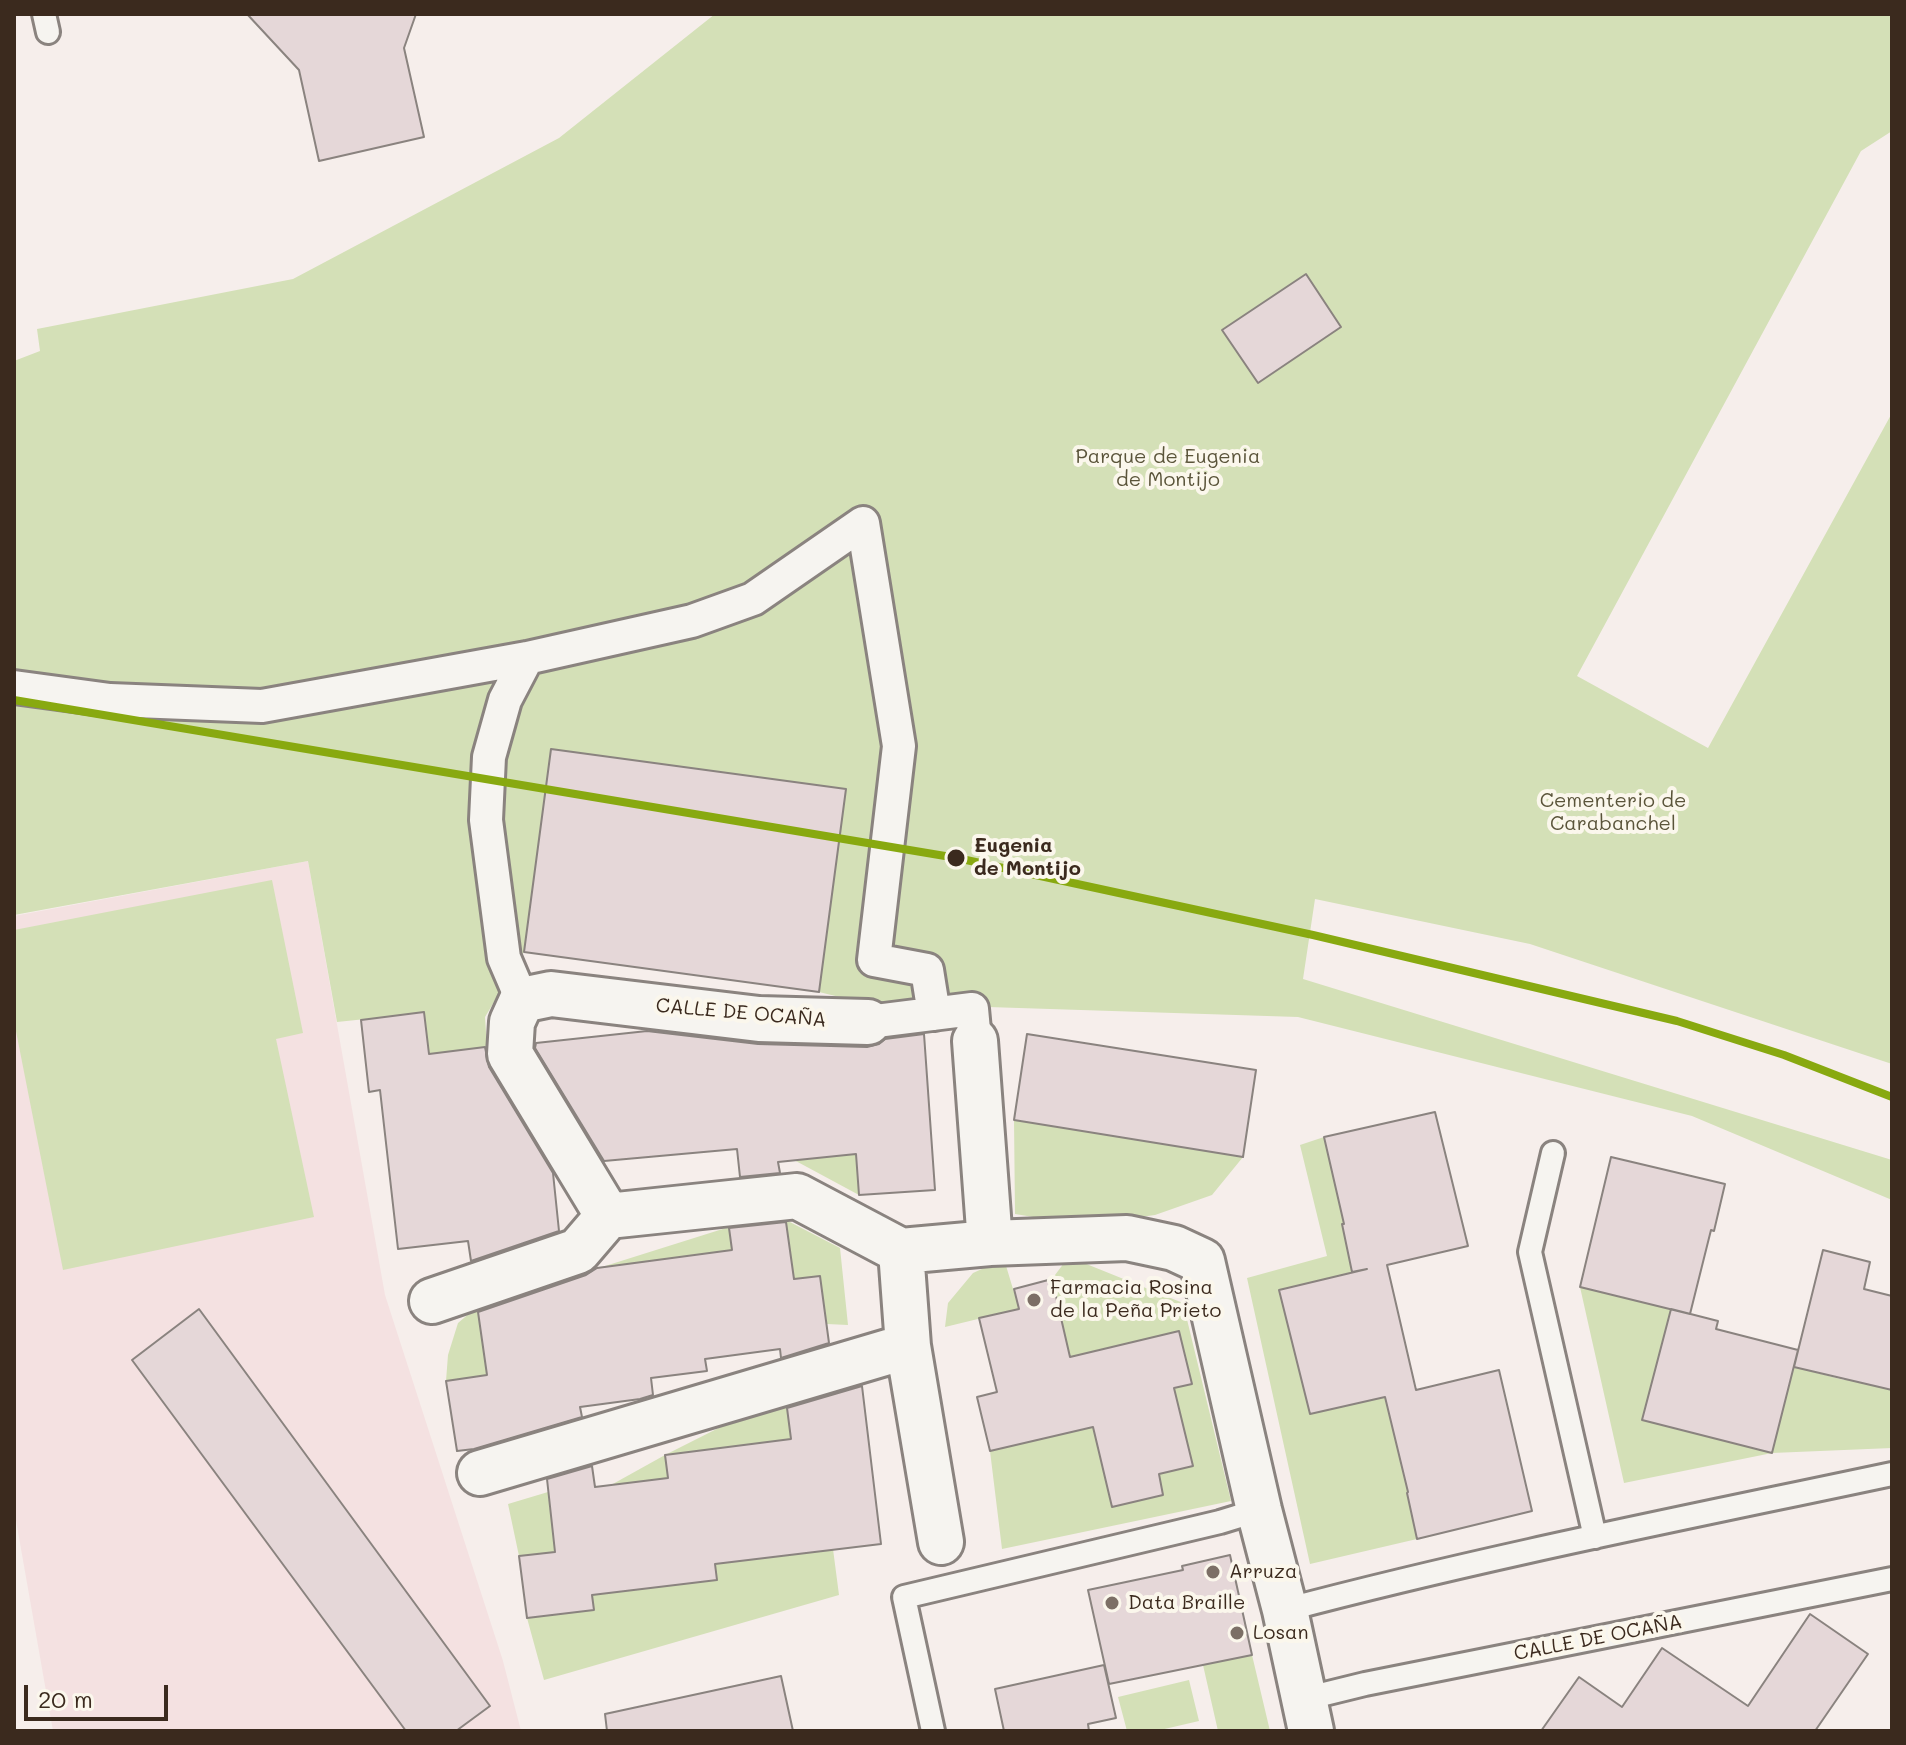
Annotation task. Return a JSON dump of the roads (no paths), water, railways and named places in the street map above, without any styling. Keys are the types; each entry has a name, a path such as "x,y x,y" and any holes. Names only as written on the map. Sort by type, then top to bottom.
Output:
{"street":[{"path":"14,687 110,700 262,706 527,658 692,621 753,599 863,523 899,746 874,960 927,970 934,1014"},
{"path":"527,658 505,700 489,757 486,820 504,958 522,1000 512,1022 510,1054 608,1216"},
{"name":"CALLE DE OCAÑA","path":"522,1000 551,994 759,1019 868,1022 972,1009 990,1243"},
{"path":"432,1301 578,1251 608,1216 797,1196 901,1251 908,1346 941,1542"},
{"name":"CALLE DE OCAÑA","path":"901,1251 990,1243 1127,1238 1174,1248 1202,1261 1307,1715"},
{"path":"480,1473 908,1346"}],"lane":[{"path":"1553,1153 1530,1252 1595,1537"},
{"path":"1285,1610 1595,1537 1892,1474"},
{"path":"933,1731 904,1597 1259,1510"},
{"name":"CALLE DE OCAÑA","path":"1307,1715 1365,1684 1892,1579"}],"place":[{"name":"Eugenia de Montijo","path":"956,858"},
{"name":"Farmacia Rosina de la Peña Prieto","path":"1034,1300"},
{"name":"Arruza","path":"1213,1572"},
{"name":"Data Braille","path":"1112,1603"},
{"name":"Losan","path":"1237,1633"}],"park label":[{"name":"Parque de Eugenia de Montijo","path":"1168,468"},
{"name":"Cementerio de Carabanchel","path":"1613,812"}]}
